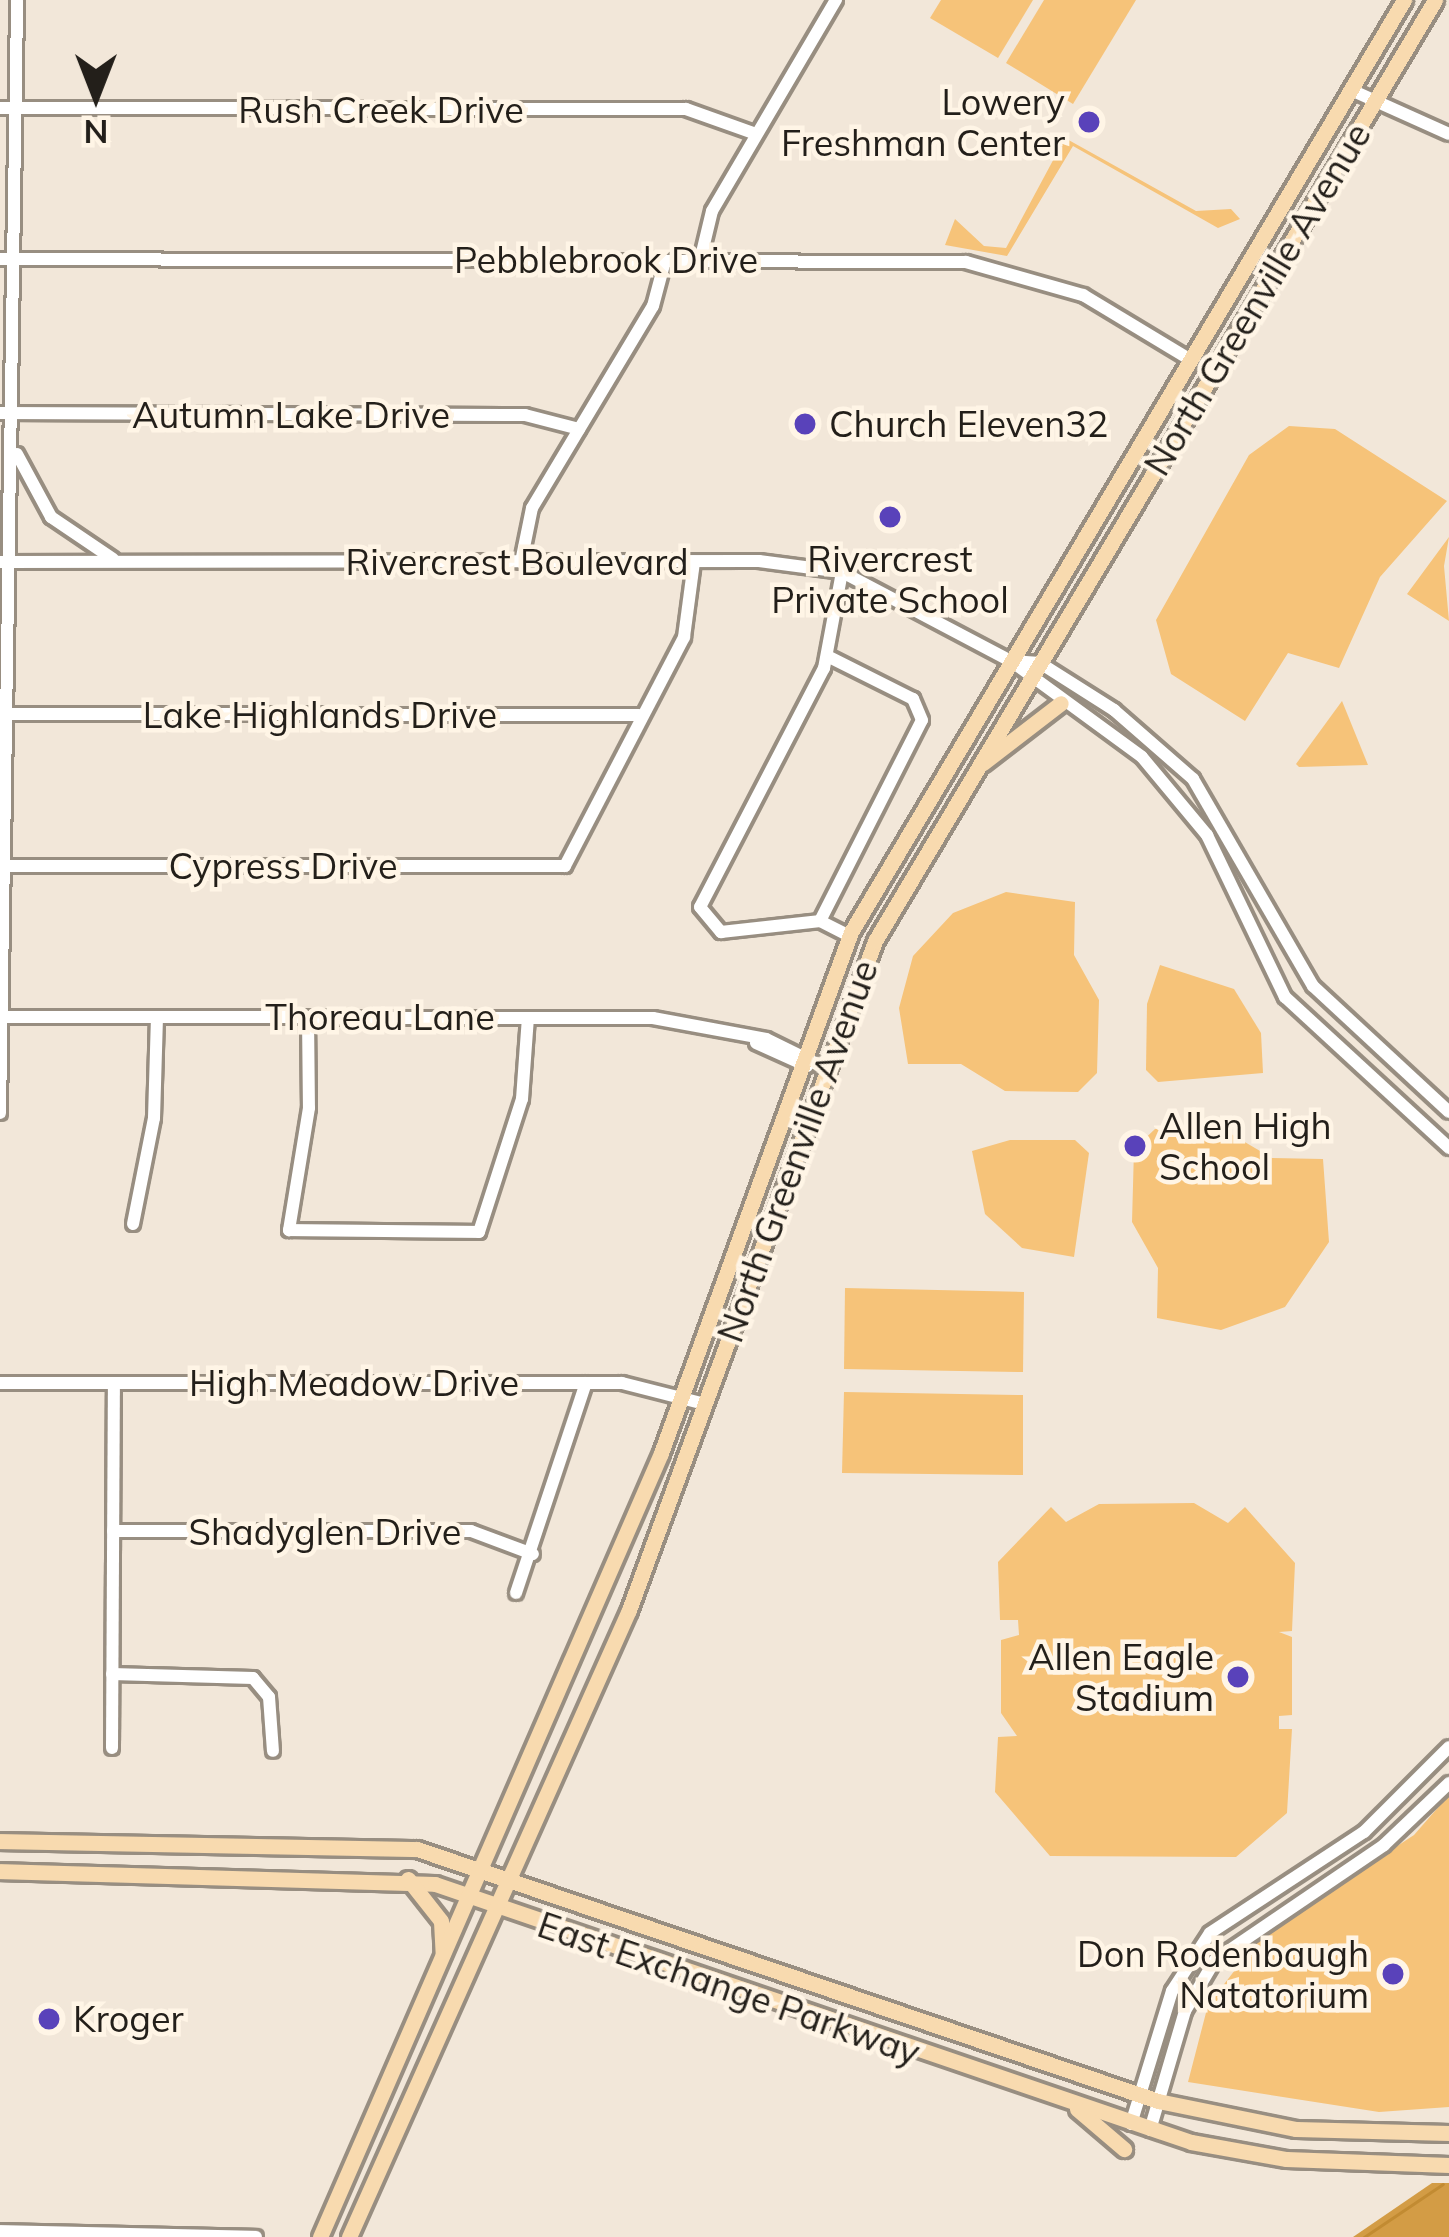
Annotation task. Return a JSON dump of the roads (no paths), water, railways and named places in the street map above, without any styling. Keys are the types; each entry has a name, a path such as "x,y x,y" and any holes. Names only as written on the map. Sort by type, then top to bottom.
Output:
{"main road":[{"name":"North Greenville Avenue","path":"320,2237 570,1674 682,1397 799,1059 850,936 1404,0"},
{"name":"North Greenville Avenue","path":"349,2237 597,1687 705,1404 823,1067 926,844 980,764 1435,0"},
{"path":"1189,359 1211,373"},
{"path":"980,764 1061,703"},
{"path":"570,1674 597,1687"},
{"name":"East Exchange Parkway","path":"0,1841 390,1846 484,1868 1139,2096 1296,2129 1449,2133"},
{"path":"241,1842 241,1872"},
{"name":"East Exchange Parkway","path":"0,1871 241,1872 408,1879 471,1896 811,2019 1150,2130 1286,2159 1449,2164"},
{"path":"408,1879 441,1922 443,1959"},
{"path":"811,2019 820,1988"},
{"path":"1077,2108 1124,2149"},
{"path":"362,2143 386,2154"}],"street":[{"path":"17,0 6,413 13,440 51,517 125,563"},
{"path":"700,261 704,226 836,0"},
{"path":"1351,90 1449,134"},
{"name":"Rush Creek Drive","path":"0,108 686,109 756,134"},
{"name":"Pebblebrook Drive","path":"7,260 991,265 1083,295 1189,359"},
{"path":"521,562 525,522 653,306 665,261"},
{"name":"Autumn Lake Drive","path":"6,413 525,415 579,429"},
{"path":"0,1113 6,562 13,440"},
{"name":"Rivercrest Boulevard","path":"6,562 694,562 842,572 1011,661 1040,663"},
{"path":"639,715 683,637 694,562"},
{"path":"842,572 829,656 703,890 703,920 727,933 820,921 850,936"},
{"path":"820,921 922,720 913,699 829,656"},
{"name":"Rivercrest Boulevard","path":"1011,661 1028,683 1173,788 1286,997 1449,1148"},
{"path":"1040,663 1193,779 1313,986 1449,1112"},
{"name":"Lake Highlands Drive","path":"5,715 639,715"},
{"name":"Cypress Drive","path":"4,866 565,866 639,715"},
{"name":"Thoreau Lane","path":"3,1017 680,1021 823,1067"},
{"path":"133,1224 154,1118 157,1017"},
{"path":"308,1017 309,1108 289,1230 479,1232 522,1099 528,1018"},
{"name":"High Meadow Drive","path":"0,1383 586,1383 705,1404"},
{"path":"112,1748 114,1383"},
{"path":"516,1594 586,1383"},
{"name":"Shadyglen Drive","path":"113,1531 471,1531 532,1554"},
{"path":"112,1674 253,1678 268,1697 273,1751"},
{"path":"1131,2124 1186,1966 1220,1922 1376,1822 1449,1747"},
{"path":"1150,2130 1204,1975 1277,1911 1373,1853 1449,1783"},
{"path":"1266,1892 1277,1911"},
{"path":"0,2231 256,2237"}],"waterway":[{"path":"1364,2237 1443,2184"}],"place":[{"name":"Lowery Freshman Center","path":"1089,122"},
{"name":"Church Eleven32","path":"805,424"},
{"name":"Rivercrest Private School","path":"890,517"},
{"name":"Allen High School","path":"1135,1146"},
{"name":"Allen Eagle Stadium","path":"1238,1677"},
{"name":"Don Rodenbaugh Natatorium","path":"1393,1974"},
{"name":"Kroger","path":"49,2019"}]}
